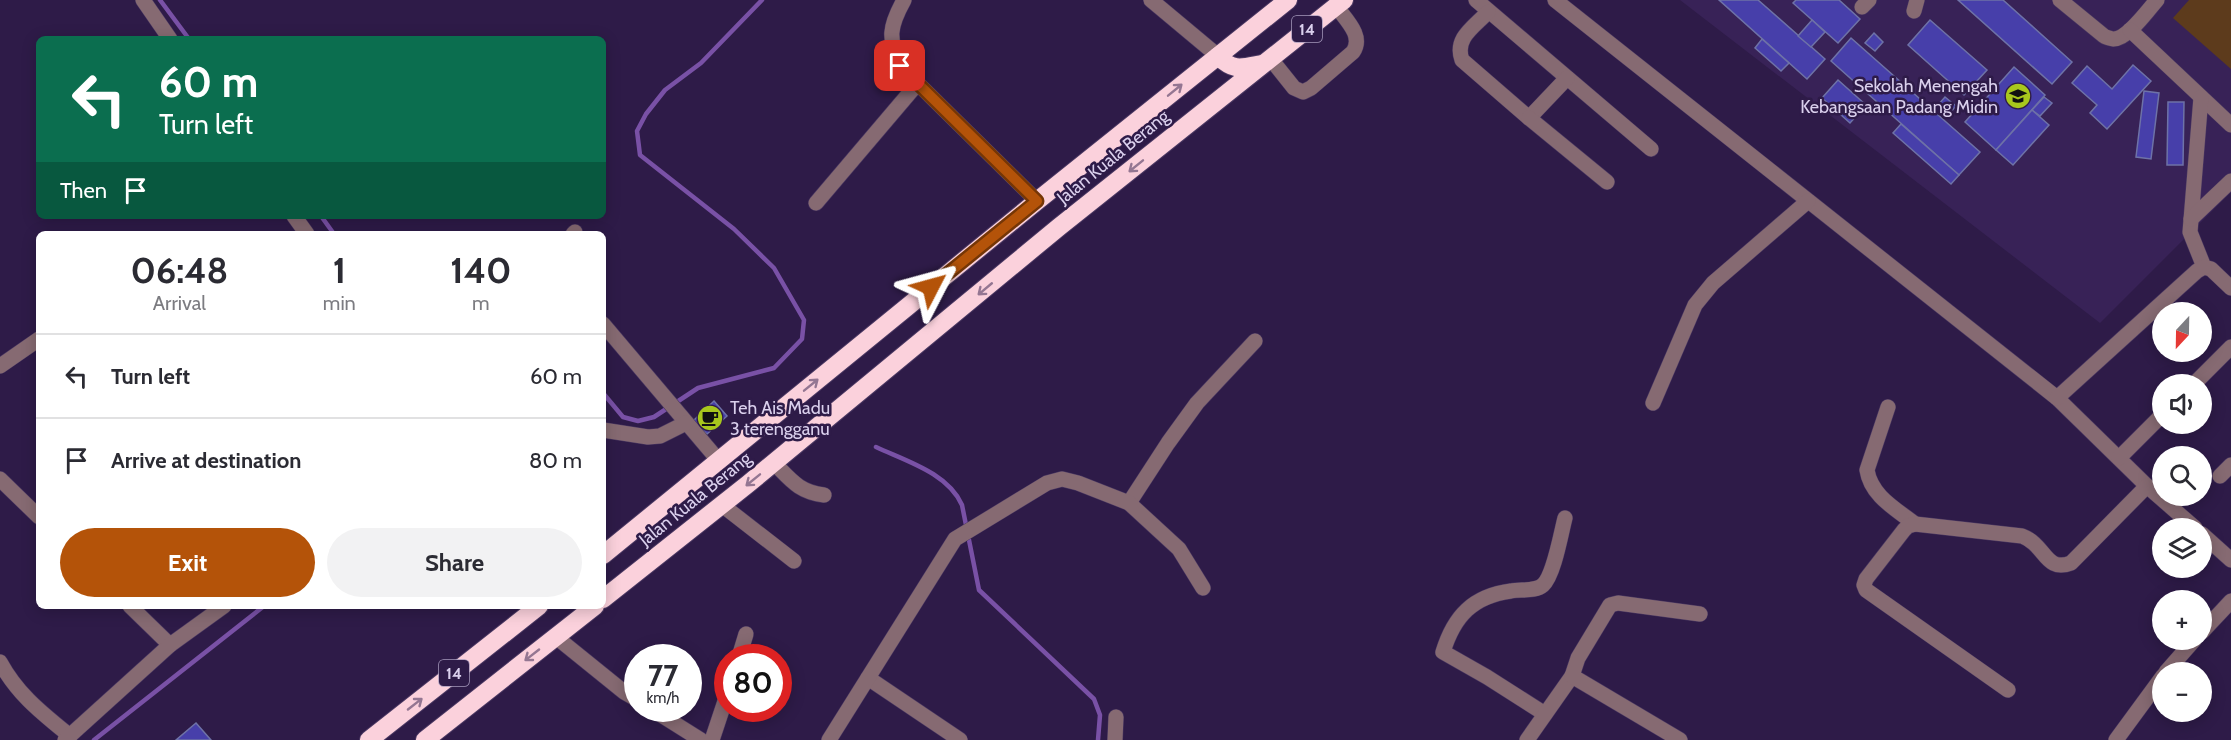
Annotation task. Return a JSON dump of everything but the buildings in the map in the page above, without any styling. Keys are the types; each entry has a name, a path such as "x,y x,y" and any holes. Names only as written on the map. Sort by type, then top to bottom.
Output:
{"highway":[{"name":"Jalan Kuala Berang","path":"606,553 1037,201 1288,0"},
{"name":"Jalan Kuala Berang","path":"606,597 774,463 1059,227 1340,3"},
{"path":"1218,56 1234,68 1267,61"},
{"name":"14","path":"369,740 535,609"},
{"name":"14","path":"425,740 591,609"}],"street":[{"path":"904,0 891,28 892,45 900,66 1037,201"},
{"path":"1150,0 1218,56"},
{"path":"1476,0 1651,149"},
{"path":"1555,0 2057,398 2147,486 2184,518"},
{"path":"2060,0 2104,36 2113,40 2121,38 2130,30 2157,0"},
{"path":"153,3 169,36"},
{"path":"1267,61 1294,88 1303,92 1311,88 1358,45 1358,38 1340,3"},
{"path":"1488,12 1461,40 1459,50 1462,60 1607,182"},
{"path":"2130,30 2231,125"},
{"path":"1529,118 1567,78"},
{"path":"816,203 918,83"},
{"path":"2201,97 2190,232 2204,267"},
{"path":"2190,219 2231,181"},
{"path":"1653,403 1695,305 1713,283 1808,201"},
{"path":"296,219 306,231"},
{"path":"2057,398 2197,271 2204,267 2211,269 2231,288"},
{"path":"606,328 718,461"},
{"path":"0,366 36,341"},
{"path":"1129,504 1197,403 1255,341"},
{"path":"2204,374 2231,347"},
{"path":"1888,407 1867,470 1868,481 1886,502 1916,524"},
{"path":"606,430 648,437 660,436 682,417"},
{"path":"2119,458 2152,425"},
{"path":"774,463 806,492 824,495"},
{"path":"0,479 36,514"},
{"path":"829,740 955,539 1047,483 1062,480 1078,483 1129,504 1179,549 1203,588"},
{"path":"2008,690 1866,590 1864,585 1866,579 1904,530 1916,524 2022,536 2032,540 2052,564 2062,567 2071,563 2147,486"},
{"path":"722,505 794,561"},
{"path":"1545,714 1443,652 1455,624 1470,606 1490,595 1534,589 1544,584 1549,575 1565,518"},
{"path":"2212,543 2231,560"},
{"path":"2212,621 2231,601"},
{"path":"1527,740 1572,676 1578,658 1610,605 1618,603 1700,614"},
{"path":"133,609 170,645"},
{"path":"0,663 11,682 26,700 78,737 170,645 220,609"},
{"path":"743,644 746,634"},
{"path":"556,637 624,692"},
{"path":"2175,662 2185,650"},
{"path":"1572,676 1680,740"},
{"path":"868,678 960,740"},
{"path":"2116,740 2152,691"},
{"path":"1115,740 1116,717"},
{"path":"672,722 701,740"},
{"path":"712,740 718,722"}],"shaded area":[{"name":"Sekolah Menengah Kebangsaan Padang Midin","path":"1680,0 2231,0 2231,192 2100,323"},
{"path":"2189,0 2231,0 2231,69 2173,18"}],"waterway":[{"path":"160,0 187,36"},
{"path":"606,397 623,417 638,421 654,417 698,388 774,368 802,339 804,320 774,268 734,229 640,155 637,131 646,114 665,90 701,63 762,0"},
{"path":"323,219 332,231"},
{"path":"876,447 937,476 956,494 962,505 979,590 1094,699 1100,715 1098,740"},
{"path":"94,740 260,609"}],"place":[{"name":"Sekolah Menengah Kebangsaan Padang Midin","path":"2018,96"},
{"name":"Teh Ais Madu 3 terengganu","path":"710,418"}],"route":[{"path":"900,66 1037,201 931,287"}]}
